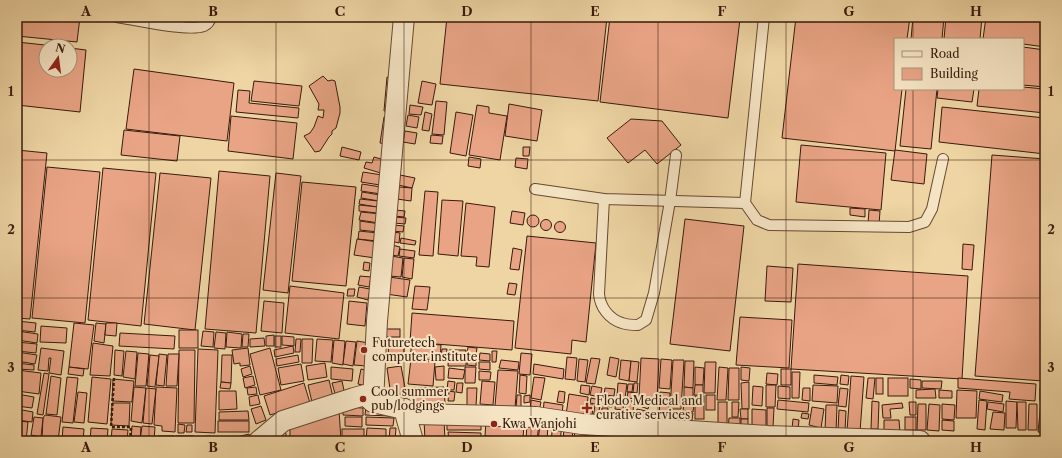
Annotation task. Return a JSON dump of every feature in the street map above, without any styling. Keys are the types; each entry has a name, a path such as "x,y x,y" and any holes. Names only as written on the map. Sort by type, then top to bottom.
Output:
{"street":[{"path":"373,402 378,321 404,17"},
{"path":"259,441 283,421 365,395 373,402 404,409 414,414 536,417 582,424 768,436 920,441"},
{"path":"404,409 413,441"}],"lane":[{"path":"117,17 192,28 202,27 207,24 211,17"},
{"path":"764,17 745,203 757,220 769,225 909,227 925,222 932,208 943,159"},
{"path":"604,199 599,294 600,302 609,316 622,324 638,325 646,320 654,293 670,201 676,155"},
{"path":"535,189 604,199 745,203"}],"path":[{"path":"114,378 111,427 131,427 130,441"}],"building":[{"path":"17,17 80,17 77,38 38,38 17,36"},
{"path":"447,17 607,17 598,101 440,84"},
{"path":"610,17 726,17 740,19 728,118 600,102"},
{"path":"796,17 910,17 907,38 894,38 894,90 902,90 895,151 782,138"},
{"path":"913,17 944,17 942,38 911,38"},
{"path":"946,17 982,17 980,38 944,38"},
{"path":"986,17 1045,17 1045,47 1024,44 1024,38 983,38"},
{"path":"17,42 38,44 38,78 78,78 78,49 86,50 80,112 17,105"},
{"path":"1024,47 1045,50 1045,87 1024,85"},
{"path":"134,69 234,83 227,141 126,129"},
{"path":"323,76 328,81 335,81 340,113 336,128 332,131 332,134 320,151 315,152 304,136 310,133 318,116 323,118 324,110 318,110 319,104 309,86"},
{"path":"387,77 395,78 392,112 384,111"},
{"path":"254,81 302,86 299,106 251,101"},
{"path":"422,81 436,84 432,105 418,103"},
{"path":"1024,87 1045,89 1045,113 977,106 979,90 1024,90"},
{"path":"238,90 250,91 249,103 299,108 298,118 236,112"},
{"path":"906,90 937,90 931,149 900,146"},
{"path":"938,90 974,90 972,102 937,98"},
{"path":"436,101 447,102 444,135 432,134"},
{"path":"509,104 542,110 537,141 505,136"},
{"path":"410,105 423,107 421,115 409,114"},
{"path":"477,105 489,107 489,113 507,116 500,160 469,155"},
{"path":"942,107 1045,118 1045,154 939,142"},
{"path":"425,112 432,114 429,131 422,130"},
{"path":"456,112 473,115 466,156 450,153"},
{"path":"408,115 419,117 417,128 406,126"},
{"path":"231,116 297,123 293,159 228,151"},
{"path":"384,117 390,118 386,144 380,143"},
{"path":"631,119 662,121 681,145 657,164 645,150 628,163 607,138"},
{"path":"124,130 180,136 177,161 121,155"},
{"path":"405,131 417,133 415,144 403,142"},
{"path":"431,135 443,136 442,144 430,143"},
{"path":"801,145 886,153 881,210 796,202"},
{"path":"342,147 361,152 359,160 340,156"},
{"path":"523,147 530,147 529,156 523,156"},
{"path":"17,150 47,153 30,319 17,318"},
{"path":"895,150 927,154 924,184 891,180"},
{"path":"992,155 1045,159 1045,350 1043,381 975,376"},
{"path":"374,157 388,161 384,174 364,168 366,162 372,163"},
{"path":"469,157 481,159 480,168 468,166"},
{"path":"516,158 528,159 527,169 515,167"},
{"path":"47,167 100,172 85,323 32,318"},
{"path":"103,168 156,173 141,326 88,320"},
{"path":"219,171 270,176 256,333 205,329"},
{"path":"363,172 382,175 380,185 361,182"},
{"path":"160,173 211,178 195,330 144,324"},
{"path":"276,173 301,176 288,293 263,290"},
{"path":"400,175 415,178 412,188 398,185"},
{"path":"302,182 356,187 346,286 292,281"},
{"path":"362,184 381,187 381,194 361,191"},
{"path":"399,187 412,188 411,201 397,199"},
{"path":"425,191 438,192 433,256 419,255"},
{"path":"362,192 380,195 379,201 361,198"},
{"path":"360,199 378,201 377,207 359,204"},
{"path":"442,200 463,201 458,256 438,254"},
{"path":"466,203 495,207 489,267 476,266 477,257 461,256"},
{"path":"359,205 378,207 377,213 359,211"},
{"path":"850,208 865,209 865,217 850,215"},
{"path":"395,210 405,211 404,217 394,216"},
{"path":"869,210 880,211 879,225 868,224"},
{"path":"512,211 525,213 523,225 510,223"},
{"path":"361,212 381,214 379,223 359,220"},
{"path":"533,215 537,217 539,221 537,225 533,227 529,225 527,221 529,217"},
{"path":"395,217 406,218 405,224 394,223"},
{"path":"685,219 744,226 730,351 670,344"},
{"path":"544,220 548,220 550,221 550,229 544,230 541,227 541,223"},
{"path":"360,221 380,224 378,232 360,230"},
{"path":"560,221 564,223 566,227 564,231 560,233 556,231 554,227 556,223"},
{"path":"393,225 404,226 403,232 392,231"},
{"path":"359,231 378,233 377,241 358,239"},
{"path":"393,232 400,233 399,243 391,241"},
{"path":"527,236 596,243 586,342 572,340 571,354 515,348"},
{"path":"401,238 416,241 415,245 400,243"},
{"path":"357,239 378,242 375,258 354,255"},
{"path":"963,244 974,245 972,270 962,269"},
{"path":"392,245 400,247 398,256 391,255"},
{"path":"513,248 522,250 519,270 510,269"},
{"path":"400,249 415,251 414,258 399,256"},
{"path":"391,256 403,258 401,277 389,276"},
{"path":"404,258 414,259 412,279 402,277"},
{"path":"364,262 370,263 369,271 363,270"},
{"path":"798,264 968,276 962,379 791,369"},
{"path":"767,266 793,268 791,302 765,301"},
{"path":"360,276 371,277 369,287 358,285"},
{"path":"389,277 410,280 407,297 386,294"},
{"path":"509,283 517,284 515,295 507,294"},
{"path":"290,286 344,293 339,339 285,333"},
{"path":"415,286 430,287 427,310 412,309"},
{"path":"359,287 370,289 368,300 357,297"},
{"path":"348,289 355,289 354,296 347,296"},
{"path":"264,301 284,303 282,333 261,331"},
{"path":"349,301 367,303 365,326 347,324"},
{"path":"412,313 514,321 512,350 410,342"},
{"path":"740,317 792,320 789,368 736,365"},
{"path":"17,321 36,323 35,332 17,330"},
{"path":"74,323 94,325 88,369 69,367"},
{"path":"96,323 106,324 104,343 94,341"},
{"path":"106,323 117,323 116,336 105,335"},
{"path":"41,326 67,328 66,343 40,342"},
{"path":"385,329 400,329 400,337 385,337"},
{"path":"179,330 198,330 198,348 179,348"},
{"path":"17,331 38,334 37,343 17,340"},
{"path":"203,331 214,332 213,347 201,346"},
{"path":"216,332 226,333 225,349 214,348"},
{"path":"227,332 242,334 241,348 226,347"},
{"path":"120,333 175,336 174,349 119,346"},
{"path":"243,334 249,334 248,347 242,347"},
{"path":"274,335 274,346 266,346 266,336"},
{"path":"275,336 281,336 281,347 275,347"},
{"path":"282,336 294,337 294,346 282,345"},
{"path":"264,338 265,346 250,347 250,339"},
{"path":"296,339 301,339 300,352 295,352"},
{"path":"302,339 313,339 312,363 302,363"},
{"path":"317,339 333,340 331,362 315,361"},
{"path":"389,339 404,340 404,358 388,357"},
{"path":"334,340 345,341 343,365 332,363"},
{"path":"346,341 356,342 353,366 343,364"},
{"path":"357,341 369,343 366,366 354,365"},
{"path":"17,342 37,344 36,353 17,351"},
{"path":"412,342 441,345 440,361 410,358"},
{"path":"93,343 113,346 110,376 90,375"},
{"path":"293,346 294,353 275,357 274,350"},
{"path":"468,347 477,348 476,355 467,354"},
{"path":"41,348 64,351 61,375 49,373 51,358 49,358 48,371 38,370"},
{"path":"248,348 250,365 240,366 240,363 234,364 232,350"},
{"path":"270,348 281,390 260,395 250,354"},
{"path":"198,349 218,350 215,433 195,432"},
{"path":"442,349 447,349 446,358 441,358"},
{"path":"115,350 124,351 122,376 114,375"},
{"path":"179,350 195,350 194,423 178,423"},
{"path":"449,350 466,350 466,366 448,366"},
{"path":"126,351 137,352 135,379 123,377"},
{"path":"492,351 497,351 496,362 492,362"},
{"path":"17,352 37,355 35,364 17,361"},
{"path":"138,353 149,354 146,386 135,386"},
{"path":"480,353 490,354 490,361 479,360"},
{"path":"521,353 532,354 530,375 519,374"},
{"path":"159,354 167,355 164,386 156,385"},
{"path":"168,354 179,354 177,386 166,386"},
{"path":"150,355 159,356 155,387 147,386"},
{"path":"222,355 232,355 231,383 221,382"},
{"path":"298,355 299,362 277,366 276,359"},
{"path":"468,356 476,356 476,366 467,365"},
{"path":"567,357 577,358 575,380 565,379"},
{"path":"610,357 619,359 616,377 607,375"},
{"path":"591,358 600,359 595,384 586,383"},
{"path":"641,358 659,359 657,399 639,398"},
{"path":"411,359 435,362 433,386 408,384"},
{"path":"579,359 588,360 585,382 577,381"},
{"path":"661,359 672,360 670,389 659,388"},
{"path":"501,360 519,362 518,370 499,368"},
{"path":"621,360 631,361 629,381 619,379"},
{"path":"673,360 684,360 681,409 670,409"},
{"path":"631,361 639,362 637,382 629,381"},
{"path":"685,361 694,361 693,388 684,387"},
{"path":"479,362 490,362 490,370 479,369"},
{"path":"705,362 716,362 715,393 704,393"},
{"path":"17,363 34,365 34,370 17,369"},
{"path":"325,363 327,377 308,380 306,366"},
{"path":"301,364 304,381 281,385 278,368"},
{"path":"534,364 564,369 563,379 533,374"},
{"path":"250,366 252,374 243,377 241,369"},
{"path":"401,366 406,393 391,396 387,368"},
{"path":"444,366 444,380 436,380 435,367"},
{"path":"69,367 84,369 83,376 68,374"},
{"path":"331,367 353,369 352,381 331,379"},
{"path":"465,367 476,367 475,383 465,383"},
{"path":"695,367 704,368 703,385 695,385"},
{"path":"719,367 728,368 726,400 717,400"},
{"path":"741,367 750,368 749,381 741,380"},
{"path":"449,368 465,370 463,379 448,378"},
{"path":"729,368 739,368 739,400 728,400"},
{"path":"361,369 369,371 366,386 358,384"},
{"path":"781,369 791,369 791,385 781,385"},
{"path":"17,370 41,373 39,394 17,391"},
{"path":"498,370 518,371 515,408 495,406"},
{"path":"479,371 491,372 490,380 479,380"},
{"path":"792,372 800,372 799,398 792,398"},
{"path":"44,373 49,374 43,415 37,414"},
{"path":"767,373 778,374 777,385 766,384"},
{"path":"520,375 527,376 526,394 519,393"},
{"path":"814,375 838,377 837,385 814,383"},
{"path":"841,375 849,376 848,385 840,384"},
{"path":"51,376 61,378 57,415 46,414"},
{"path":"253,376 255,385 245,388 243,378"},
{"path":"851,376 864,377 860,432 847,431"},
{"path":"67,377 78,378 73,423 62,422"},
{"path":"92,377 111,379 107,424 88,422"},
{"path":"534,377 545,378 541,400 531,398"},
{"path":"868,378 875,378 873,399 866,398"},
{"path":"876,378 883,378 883,394 876,394"},
{"path":"888,378 908,378 908,396 888,396"},
{"path":"958,378 1036,384 1035,401 1009,399 1010,392 958,388"},
{"path":"113,379 134,381 132,402 112,401"},
{"path":"910,379 921,380 921,389 910,388"},
{"path":"329,380 333,397 312,402 308,385"},
{"path":"342,381 345,395 336,397 332,383"},
{"path":"448,381 455,382 454,390 447,390"},
{"path":"482,381 495,382 493,405 480,404"},
{"path":"922,381 942,381 941,389 922,388"},
{"path":"221,382 231,383 230,389 220,388"},
{"path":"749,382 749,409 742,409 741,383"},
{"path":"304,383 310,403 270,415 264,396"},
{"path":"457,383 463,383 462,393 456,392"},
{"path":"618,383 627,384 625,398 617,396"},
{"path":"634,383 638,383 637,393 633,393"},
{"path":"628,384 633,384 632,392 627,392"},
{"path":"581,385 590,386 589,395 580,393"},
{"path":"695,385 703,385 703,395 694,395"},
{"path":"766,385 776,385 775,407 766,407"},
{"path":"813,385 838,386 837,403 812,401"},
{"path":"592,386 602,388 600,397 590,395"},
{"path":"753,386 763,387 762,406 752,405"},
{"path":"778,386 790,387 790,399 778,398"},
{"path":"134,387 146,388 142,423 131,421"},
{"path":"156,387 177,388 175,432 162,431 162,426 154,425"},
{"path":"256,387 257,394 248,395 247,388"},
{"path":"444,387 445,404 414,405 413,388"},
{"path":"684,387 693,388 693,402 684,402"},
{"path":"146,388 156,389 152,424 143,423"},
{"path":"467,388 477,388 476,406 467,406"},
{"path":"605,388 615,389 614,396 604,395"},
{"path":"803,388 810,388 810,401 802,400"},
{"path":"840,388 848,389 846,407 838,406"},
{"path":"1040,388 1045,388 1045,400 1040,400"},
{"path":"935,389 936,398 916,398 916,390"},
{"path":"939,390 952,391 952,398 939,398"},
{"path":"957,390 977,391 976,418 956,418"},
{"path":"219,391 236,391 237,409 219,410"},
{"path":"449,391 455,392 454,401 448,401"},
{"path":"559,391 565,392 564,403 557,402"},
{"path":"980,391 1003,395 1002,402 979,399"},
{"path":"78,392 87,393 84,423 74,422"},
{"path":"628,392 636,393 635,399 627,398"},
{"path":"660,392 670,393 668,425 659,425"},
{"path":"17,394 34,397 32,408 17,406"},
{"path":"569,394 588,397 586,417 566,415"},
{"path":"258,395 260,404 250,406 249,397"},
{"path":"517,395 521,395 521,408 516,408"},
{"path":"530,395 530,402 524,403 524,396"},
{"path":"706,395 715,395 715,410 706,410"},
{"path":"603,396 613,397 612,407 602,406"},
{"path":"695,396 704,396 704,419 695,419"},
{"path":"591,398 600,400 599,405 590,403"},
{"path":"616,399 624,400 623,410 615,409"},
{"path":"642,399 650,402 648,409 640,406"},
{"path":"531,400 541,402 539,411 530,410"},
{"path":"778,400 809,403 808,412 777,409"},
{"path":"979,400 987,401 985,430 977,429"},
{"path":"626,401 634,401 632,421 625,420"},
{"path":"872,401 879,402 878,429 871,429"},
{"path":"1006,401 1017,402 1016,428 1006,428"},
{"path":"544,402 563,405 562,415 543,413"},
{"path":"718,402 727,402 727,428 718,428"},
{"path":"732,402 739,402 738,417 732,417"},
{"path":"909,402 916,402 916,415 910,415"},
{"path":"988,402 1004,404 1003,412 987,409"},
{"path":"1017,402 1026,402 1026,430 1018,430"},
{"path":"1041,402 1045,402 1045,432 1038,432"},
{"path":"112,403 130,403 129,426 111,425"},
{"path":"684,403 694,405 693,412 683,411"},
{"path":"902,403 903,408 890,409 891,418 883,418 882,405"},
{"path":"918,404 926,404 926,430 917,430"},
{"path":"929,404 940,405 939,431 927,430"},
{"path":"942,404 955,405 954,420 942,419"},
{"path":"1029,404 1037,404 1037,430 1028,430"},
{"path":"589,405 593,405 592,417 588,417"},
{"path":"595,405 600,406 597,420 593,419"},
{"path":"826,405 837,405 836,432 825,431"},
{"path":"261,406 266,420 256,424 251,409"},
{"path":"366,406 390,408 389,416 365,415"},
{"path":"343,407 363,408 363,416 343,415"},
{"path":"812,407 824,409 821,428 809,425"},
{"path":"602,408 608,408 607,421 601,421"},
{"path":"767,408 774,408 773,427 767,427"},
{"path":"17,409 33,412 32,422 17,420"},
{"path":"637,409 646,411 643,423 634,420"},
{"path":"740,409 748,409 748,419 741,419"},
{"path":"752,409 766,410 766,430 752,430"},
{"path":"339,410 341,441 290,441 290,423"},
{"path":"839,410 846,411 845,431 838,431"},
{"path":"248,411 249,420 219,420 219,412"},
{"path":"613,412 622,412 622,422 613,423"},
{"path":"993,412 1005,413 1004,430 990,429"},
{"path":"647,413 656,413 655,425 647,426"},
{"path":"672,413 680,414 679,426 671,426"},
{"path":"683,413 693,413 691,427 682,426"},
{"path":"802,413 809,414 808,419 801,418"},
{"path":"45,415 61,417 58,441 33,441 33,438 42,439 43,418"},
{"path":"34,417 43,418 41,437 31,435"},
{"path":"345,417 362,417 362,427 345,426"},
{"path":"366,417 394,418 393,426 366,425"},
{"path":"905,417 916,417 916,430 905,430"},
{"path":"481,418 481,430 447,430 447,419"},
{"path":"729,418 740,418 740,429 728,429"},
{"path":"424,419 444,419 445,441 425,441"},
{"path":"741,419 748,419 748,429 741,429"},
{"path":"793,419 799,420 798,430 792,429"},
{"path":"486,420 524,424 523,439 485,436"},
{"path":"884,420 899,420 900,433 884,434"},
{"path":"942,420 954,421 954,431 942,430"},
{"path":"18,421 28,422 26,441 17,441"},
{"path":"218,421 249,421 249,432 218,432"},
{"path":"527,422 539,423 537,441 526,441"},
{"path":"178,424 185,425 184,433 178,433"},
{"path":"540,424 548,425 547,441 538,441"},
{"path":"553,424 562,425 560,441 551,441"},
{"path":"187,425 192,425 192,432 186,432"},
{"path":"132,426 141,427 140,441 131,440"},
{"path":"142,426 155,427 154,441 140,441"},
{"path":"63,427 84,429 83,441 62,441"},
{"path":"91,428 108,429 107,441 90,441"},
{"path":"367,428 386,429 386,441 366,441"},
{"path":"390,428 396,428 395,440 389,440"},
{"path":"564,428 573,429 572,441 563,441"},
{"path":"112,429 128,430 127,441 111,441"},
{"path":"342,429 364,429 364,441 342,441"},
{"path":"575,429 586,430 585,441 574,441"},
{"path":"285,430 287,439 273,441"},
{"path":"588,431 599,432 598,441 587,441"},
{"path":"448,432 481,433 481,441 449,441"},
{"path":"601,432 609,433 608,441 600,441"},
{"path":"625,433 636,434 635,441 624,441"},
{"path":"249,434 251,441 238,441 237,437"},
{"path":"158,436 174,436 175,441 158,441"},
{"path":"177,436 193,436 193,441 177,441"},
{"path":"211,436 211,441 196,441 196,437"},
{"path":"235,436 236,441 223,441 223,439"},
{"path":"488,438 523,441 488,441"}],"place":[{"name":"Futuretech computer institute","path":"364,350"},
{"name":"Cool summer pub/lodgings","path":"363,399"},
{"name":"Flodo Medical and curative services","path":"587,408"},
{"name":"Kwa Wanjohi","path":"494,424"}]}
